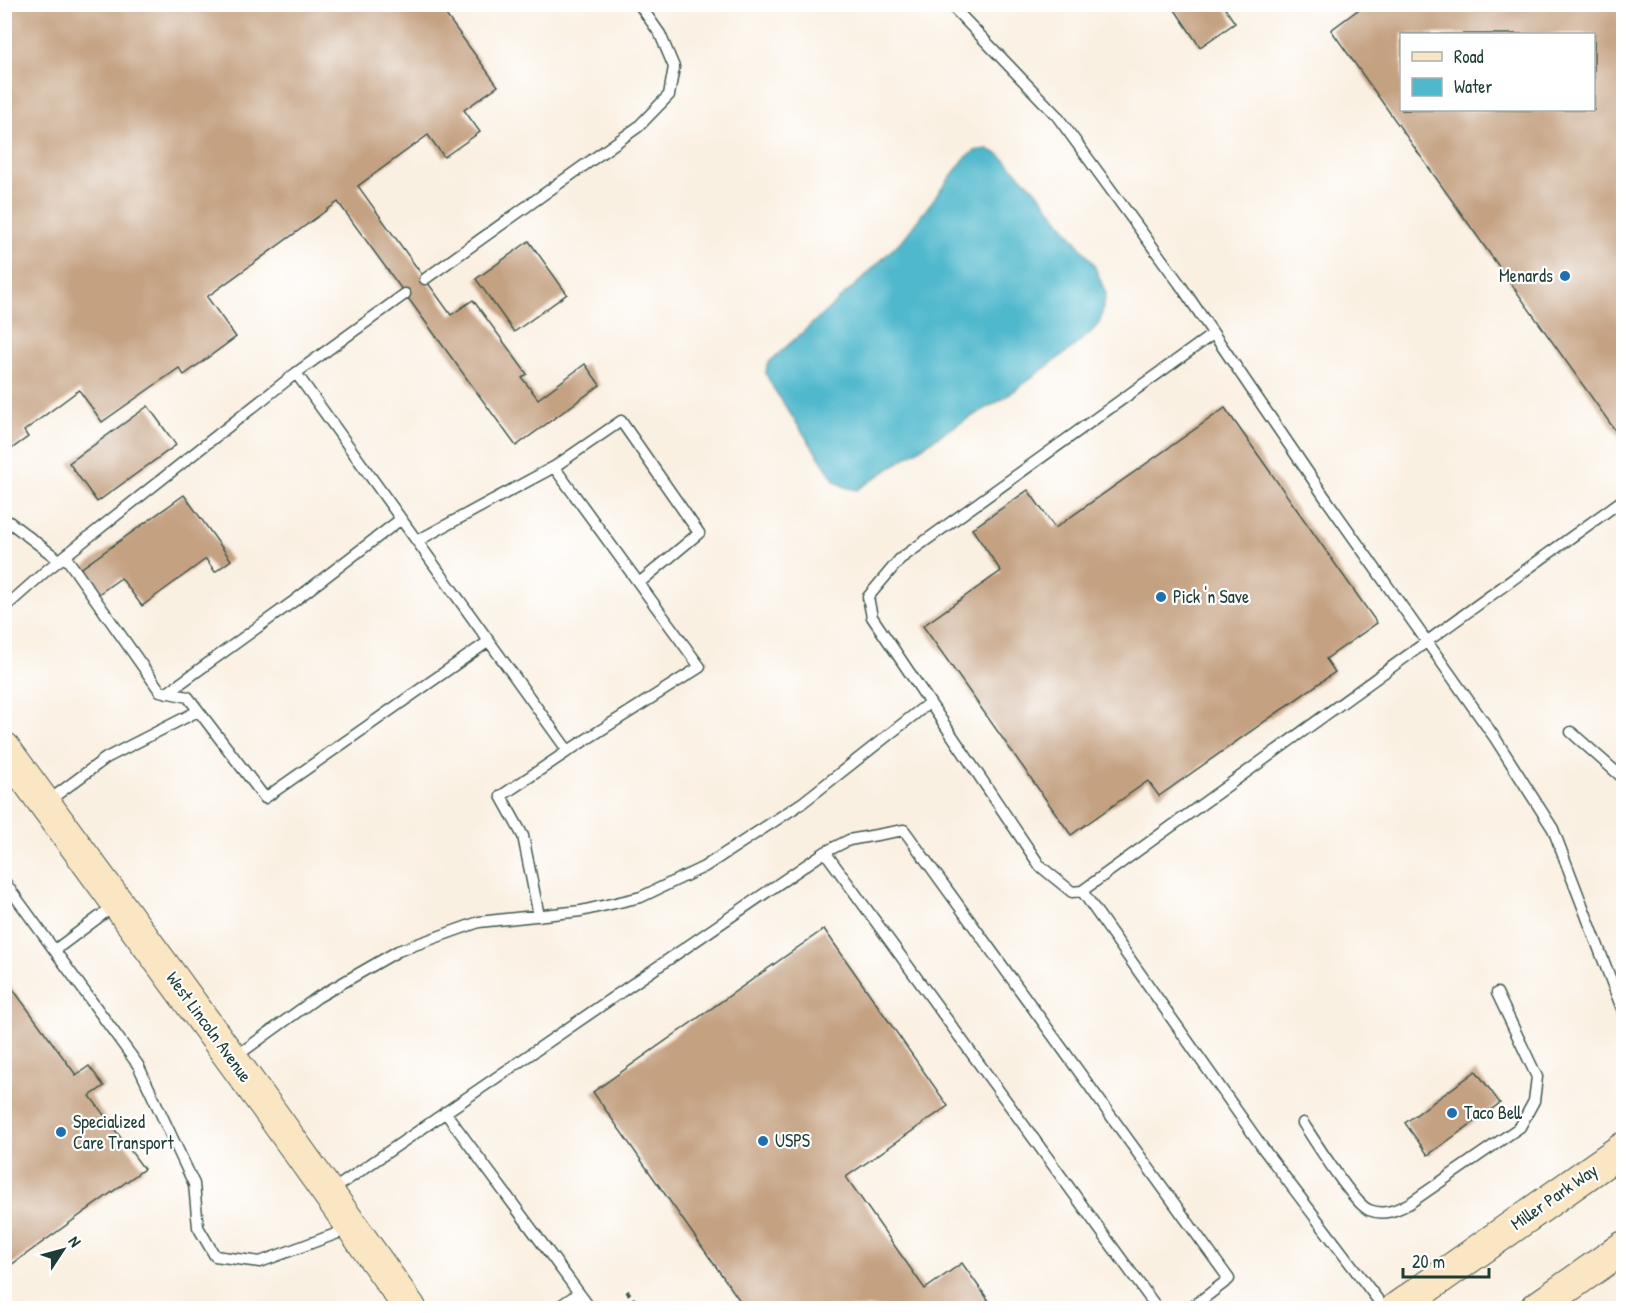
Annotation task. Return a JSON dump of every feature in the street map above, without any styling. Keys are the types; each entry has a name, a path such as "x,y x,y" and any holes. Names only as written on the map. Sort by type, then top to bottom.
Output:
{"main road":[{"name":"West Lincoln Avenue","path":"4,748 232,1059 410,1308"},
{"name":"Miller Park Way","path":"1397,1308 1623,1148"},
{"path":"1537,1308 1623,1247"}],"lane":[{"path":"425,279 638,127 669,95 674,67 660,34 639,4"},
{"path":"950,4 1058,116 1495,738 1553,829 1623,1014"},
{"path":"4,608 62,558 296,373 405,294"},
{"path":"1213,334 900,559 868,597 872,617 1040,866 1072,892 1083,891 1623,499"},
{"path":"296,373 568,751"},
{"path":"417,541 554,467 621,421 699,533 639,583"},
{"path":"539,916 522,836 501,796 700,667 554,467"},
{"path":"167,693 294,601 401,519"},
{"path":"4,520 62,558 160,691 188,697 265,798 489,641"},
{"path":"232,1059 318,997 398,951 479,922 581,911 641,897 704,867 802,803 929,703"},
{"path":"45,804 106,758 198,711"},
{"path":"1572,732 1623,779"},
{"path":"328,1193 825,852 849,840 904,830 1229,1279 1191,1308"},
{"path":"825,852 1157,1308"},
{"path":"4,881 138,1065 194,1185 198,1227 215,1256 260,1262 353,1227"},
{"path":"1083,891 1265,1151 1384,1308"},
{"path":"54,950 118,903"},
{"path":"1303,1123 1349,1191 1368,1210 1391,1213 1410,1203 1520,1127 1534,1101 1537,1077 1497,993"},
{"path":"445,1112 590,1308"},
{"path":"557,1308 579,1293"}],"path":[{"path":"627,1291 640,1308"}],"water":[{"path":"987,149 1000,155 1038,193 1093,263 1106,294 1100,322 1072,348 1004,398 943,433 857,490 845,487 835,481 774,389 766,374 767,364 861,280 905,237 965,158 975,151"}],"building":[{"path":"4,4 438,4 498,86 464,110 480,132 444,157 428,135 358,186 451,315 473,300 527,374 522,378 538,399 585,364 600,385 516,446 338,202 207,297 236,337 184,375 179,368 102,422 79,390 24,431 28,437 4,454"},
{"path":"1171,4 1222,4 1235,23 1200,47"},
{"name":"Menards","path":"1366,4 1624,4 1624,443 1331,30"},
{"path":"529,241 567,294 514,332 476,279"},
{"path":"148,406 176,445 97,502 69,463"},
{"name":"Pick 'n Save","path":"1225,408 1377,623 1326,659 1335,672 1159,796 1148,781 1071,835 923,626 1001,571 972,529 1028,490 1055,528"},
{"path":"184,495 231,560 215,572 206,559 142,606 121,578 97,595 79,570"},
{"name":"USPS","path":"824,929 948,1106 846,1177 925,1289 962,1263 994,1308 745,1308 593,1092"},
{"name":"Specialized Care Transport","path":"4,977 76,1075 89,1066 104,1086 90,1096 144,1169 4,1270"},
{"name":"Taco Bell","path":"1476,1071 1500,1103 1428,1155 1405,1123"}],"place":[{"name":"Menards","path":"1565,276"},
{"name":"Pick 'n Save","path":"1161,597"},
{"name":"Taco Bell","path":"1452,1113"},
{"name":"Specialized Care Transport","path":"61,1132"},
{"name":"USPS","path":"763,1141"}]}
